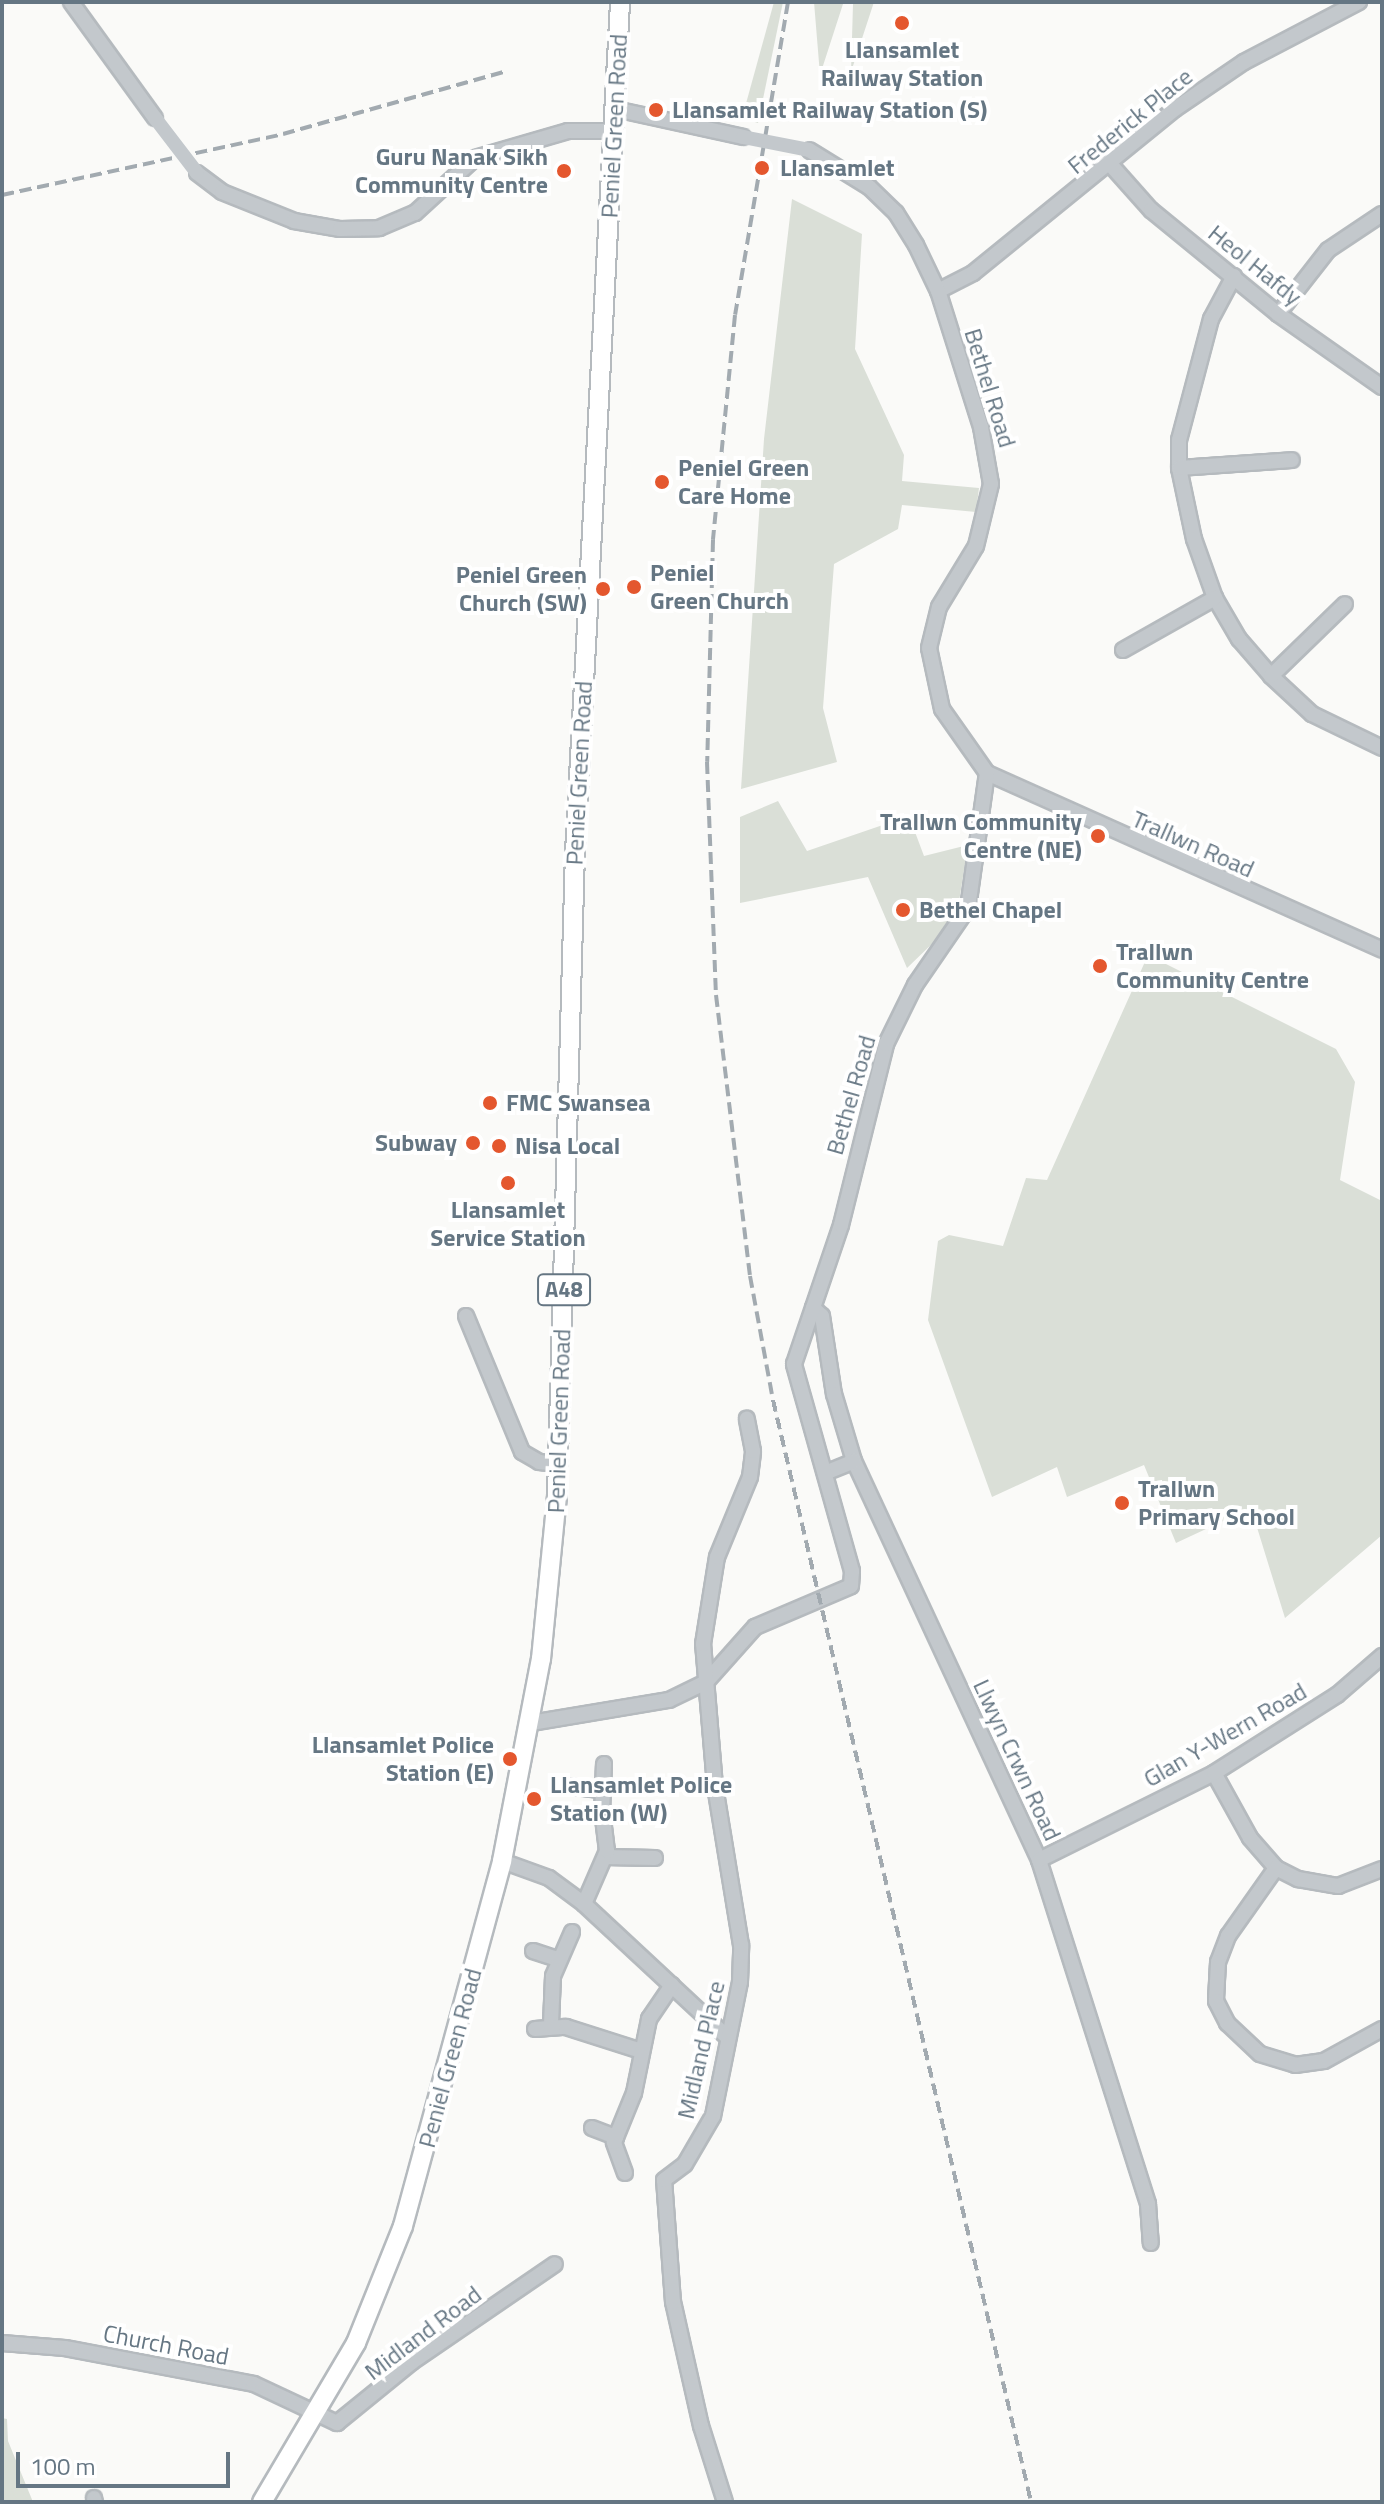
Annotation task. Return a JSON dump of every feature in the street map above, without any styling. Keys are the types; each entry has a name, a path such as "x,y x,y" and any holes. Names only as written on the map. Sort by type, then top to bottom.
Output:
{"main road":[{"name":"Peniel Green Road","path":"263,2502 356,2343 403,2226 502,1861 531,1723 549,1593 558,1464 575,853 620,2"}],"street":[{"path":"71,2 197,173 222,192 294,221 340,229 379,228 415,213 475,158 568,131 614,131"},
{"name":"Frederick Place","path":"938,291 973,273 1175,109 1244,62 1359,2"},
{"name":"Bethel Road","path":"615,109 809,150 859,180 896,213 938,291 981,427 991,484 976,546 931,625 930,666 942,709 987,773 968,908 915,985 886,1044 841,1225 813,1308 797,1343 794,1364 852,1571 851,1586 755,1627 706,1682"},
{"name":"Heol Hafdy","path":"1110,164 1151,210 1278,314 1382,387"},
{"path":"1278,314 1328,250 1382,214"},
{"path":"1234,276 1211,319 1179,440 1179,468 1194,539 1215,598 1239,639 1271,676 1312,714 1382,748"},
{"path":"1179,468 1292,460"},
{"path":"1123,650 1215,598"},
{"path":"1271,676 1345,604"},
{"name":"Trallwn Road","path":"987,773 1382,950"},
{"name":"Llwyn Crwn Road","path":"813,1308 822,1316 834,1394 854,1461 1039,1860 1148,2204 1151,2243"},
{"path":"466,1316 522,1452 539,1462 558,1464"},
{"name":"Midland Place","path":"725,2502 701,2426 673,2302 664,2180 685,2164 713,2116 740,1982 741,1945 720,1824 703,1644 714,1570 750,1477 753,1451 747,1419"},
{"path":"825,1473 854,1461"},
{"name":"Glan Y-Wern Road","path":"1039,1860 1214,1773 1337,1695 1382,1656"},
{"path":"531,1723 669,1700 706,1682"},
{"path":"584,1904 605,1857 604,1764"},
{"path":"1214,1773 1250,1838 1276,1868 1298,1879 1338,1886 1382,1869"},
{"path":"567,1786 602,1790"},
{"path":"605,1857 655,1858"},
{"path":"502,1861 549,1878 584,1904 728,2038"},
{"path":"1276,1868 1228,1936 1218,1962 1216,2001 1227,2023 1260,2054 1295,2065 1324,2061 1382,2029"},
{"path":"551,2024 558,1959 572,1932"},
{"path":"533,1951 558,1959"},
{"path":"625,2173 616,2137 634,2093 649,2019 672,1985"},
{"path":"535,2029 551,2024 641,2051"},
{"path":"592,2128 616,2137"},
{"name":"Midland Road","path":"316,2412 343,2422 412,2362 555,2264"},
{"name":"Church Road","path":"2,2343 65,2348 254,2384 316,2412"}],"shaded area":[{"path":"774,2 783,2 758,123 742,118"},
{"path":"814,2 874,2 851,72 853,4 843,4 820,75"},
{"path":"792,199 862,234 855,349 904,455 902,481 979,488 976,512 902,505 898,529 834,564 823,708 837,762 741,789 764,439"},
{"path":"778,801 807,851 909,816 924,856 968,845 958,908 936,940 907,968 868,877 740,903 740,817"},
{"path":"1148,955 1336,1049 1355,1082 1340,1180 1382,1201 1382,1535 1285,1618 1251,1508 1176,1543 1144,1465 1067,1497 1057,1467 992,1497 928,1320 938,1241 949,1235 1003,1246 1026,1178 1047,1180"},
{"path":"2,2418 7,2419 8,2441 33,2502 2,2502"}],"railway":[{"path":"788,2 735,315 713,540 707,762 716,995 750,1276 773,1400 1031,2502"},
{"path":"2,195 283,134 503,72"}],"place":[{"name":"Llansamlet Railway Station","path":"902,23"},
{"name":"Llansamlet Railway Station (S)","path":"656,110"},
{"name":"Llansamlet","path":"762,168"},
{"name":"Guru Nanak Sikh Community Centre","path":"564,171"},
{"name":"Peniel Green Care Home","path":"662,482"},
{"name":"Peniel Green Church","path":"634,587"},
{"name":"Peniel Green Church (SW)","path":"603,589"},
{"name":"Trallwn Community Centre (NE)","path":"1098,836"},
{"name":"Bethel Chapel","path":"903,910"},
{"name":"Trallwn Community Centre","path":"1100,966"},
{"name":"FMC Swansea","path":"490,1103"},
{"name":"Subway","path":"473,1143"},
{"name":"Nisa Local","path":"499,1146"},
{"name":"Llansamlet Service Station","path":"508,1183"},
{"name":"Trallwn Primary School","path":"1122,1503"},
{"name":"Llansamlet Police Station (E)","path":"510,1759"},
{"name":"Llansamlet Police Station (W)","path":"534,1799"}]}
